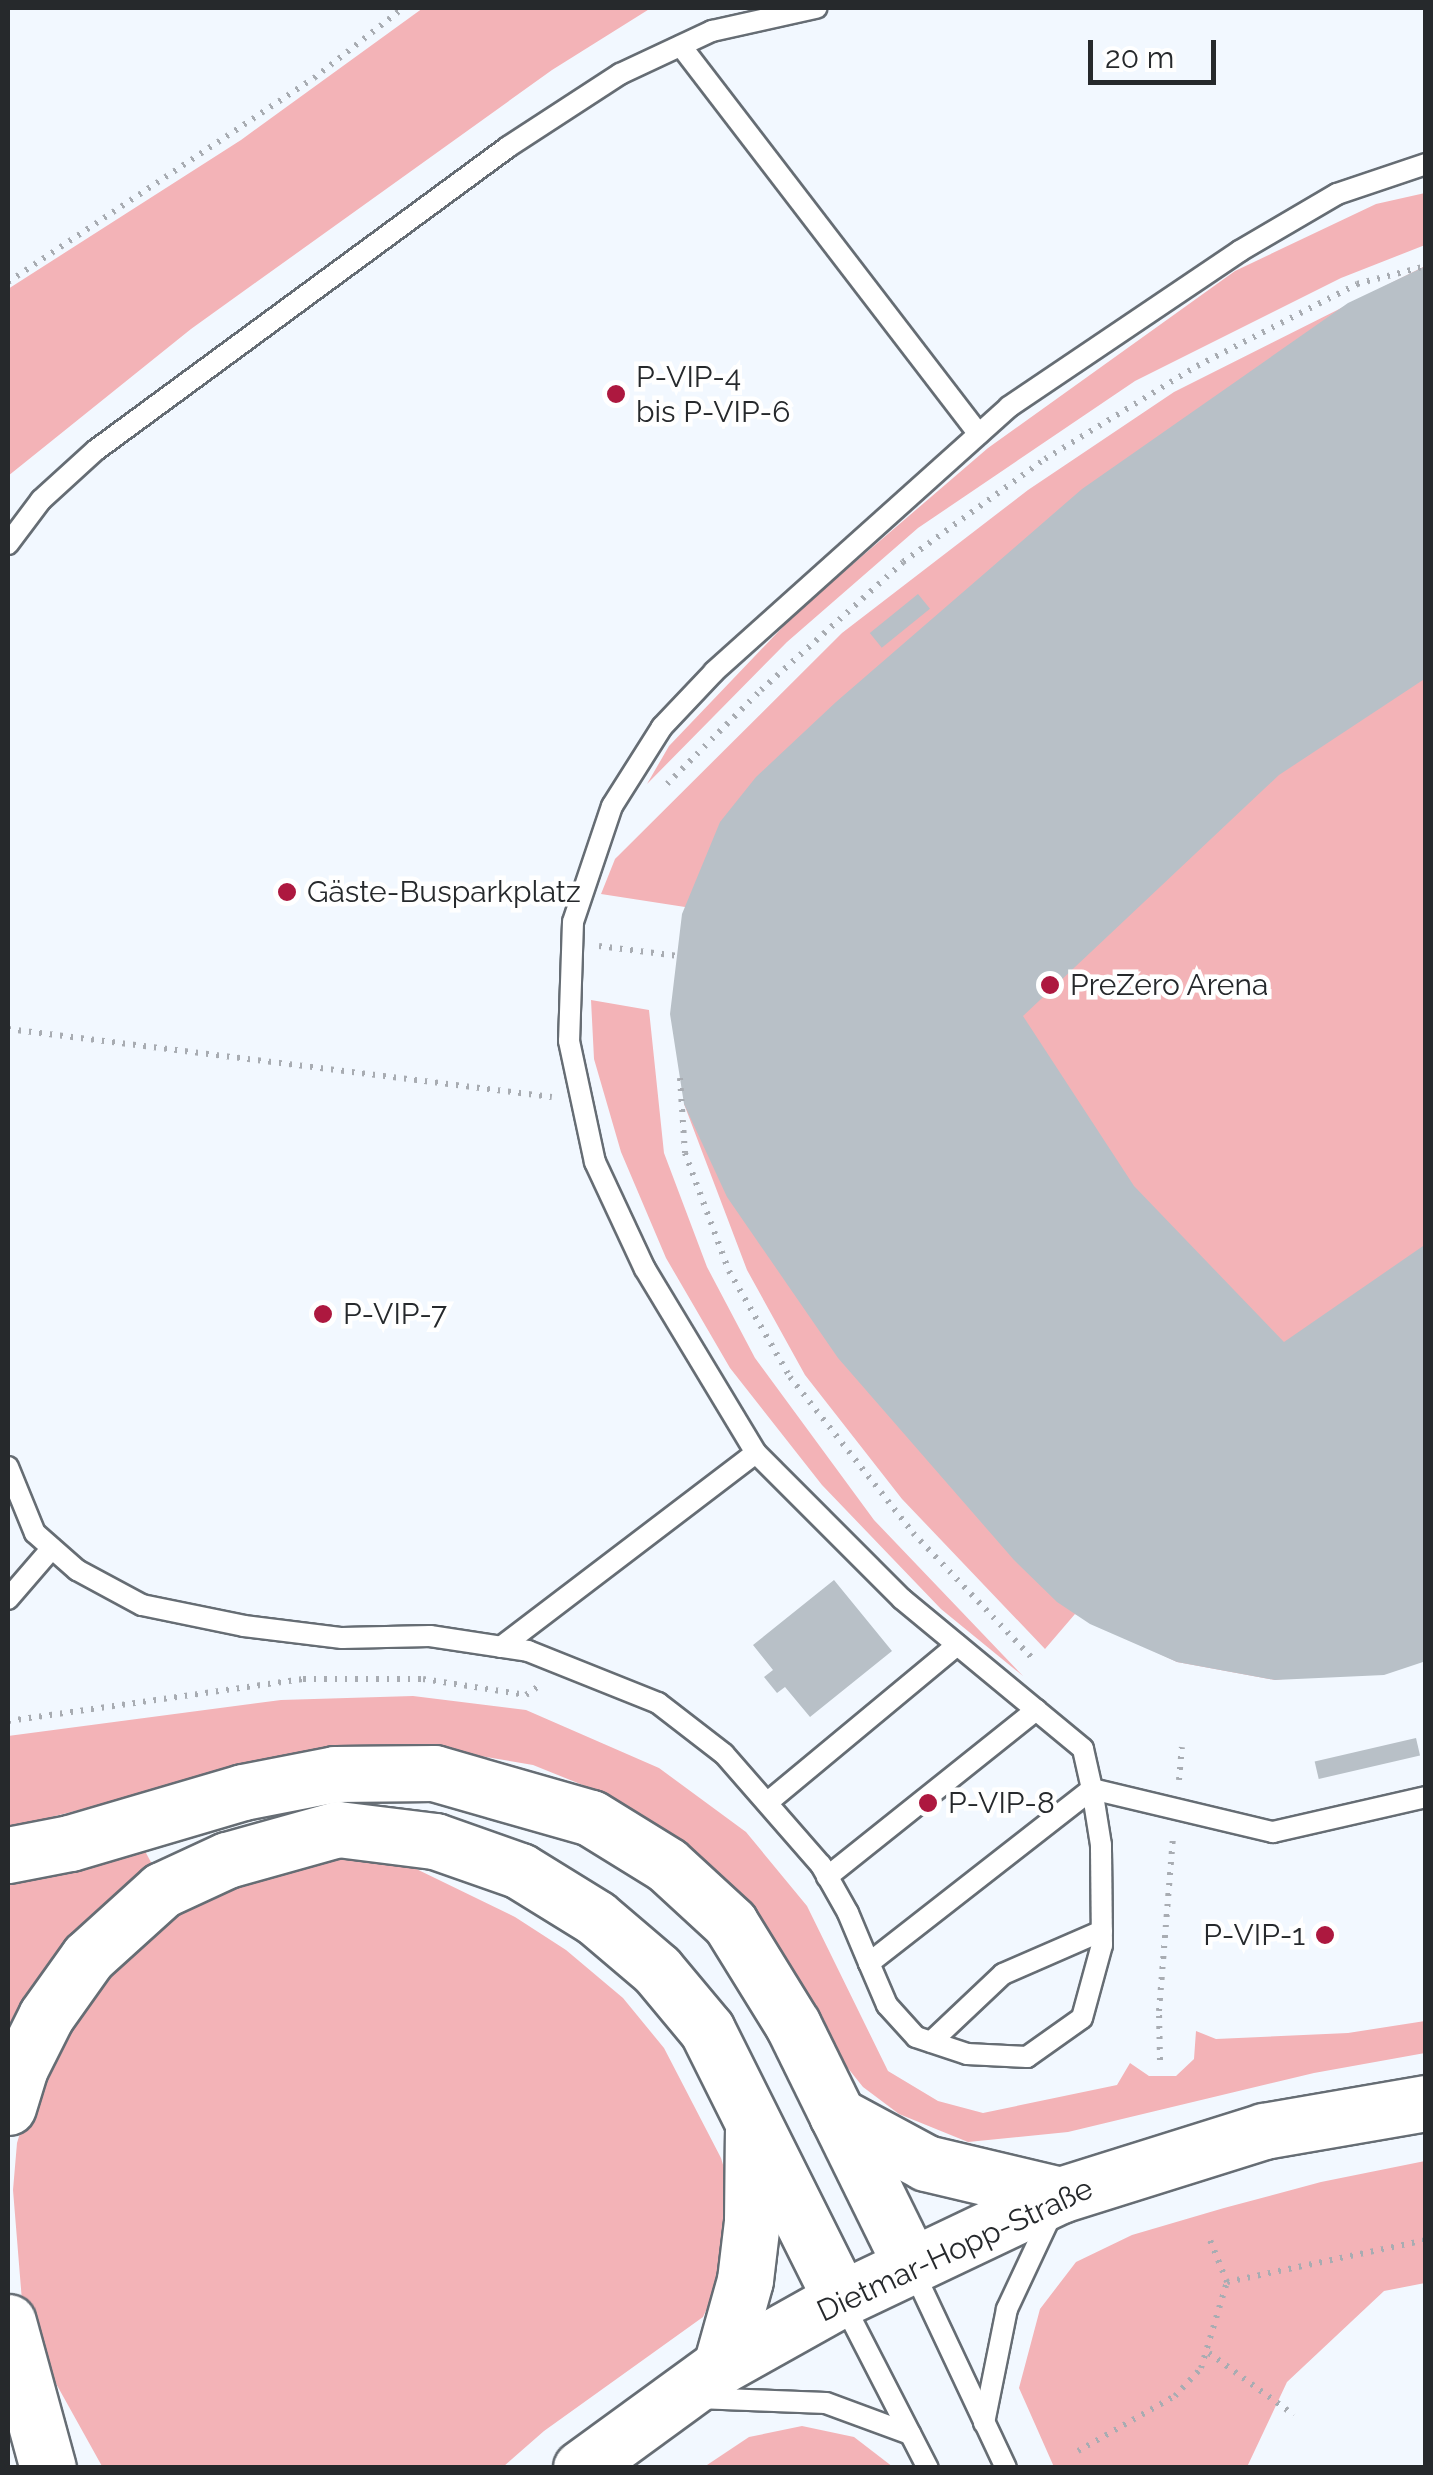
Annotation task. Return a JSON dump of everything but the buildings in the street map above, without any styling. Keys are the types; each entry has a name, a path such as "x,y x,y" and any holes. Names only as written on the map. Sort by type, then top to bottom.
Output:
{"main road":[{"path":"8,1855 70,1843 243,1792 335,1774 434,1774 514,1793 592,1818 667,1865 730,1923 794,2025 910,2265"},
{"path":"8,2107 19,2070 46,2016 88,1957 162,1890 226,1860 338,1829 435,1841 520,1871 596,1918 657,1970 707,2030 841,2299"},
{"name":"Dietmar-Hopp-Straße","path":"580,2468 721,2366 841,2299 1060,2195 1264,2131 1426,2103"},
{"path":"837,2114 926,2163 1060,2195"},
{"path":"721,2366 745,2280 752,2221 752,2116"},
{"path":"8,2322 48,2468"}],"lane":[{"path":"8,544 41,500 110,440 508,147 620,74 712,31 816,8"},
{"path":"681,46 979,434"},
{"path":"8,1467 35,1532 77,1570 142,1605 342,1638 430,1636 501,1647 570,1666 658,1703 724,1754 827,1877 887,2005 916,2038 967,2054 1027,2057 1082,2018 1102,1931 1102,1844 1083,1749 902,1599 756,1452 646,1269 595,1162 578,1100 568,1041 573,922 591,862 625,782 662,727 714,672 979,434 1022,398 1240,251 1336,194 1426,164"},
{"path":"501,1647 756,1452"},
{"path":"8,1600 52,1548"},
{"path":"768,1802 957,1645"},
{"path":"827,1877 1036,1710"},
{"path":"1092,1789 1274,1832 1426,1797"},
{"path":"869,1963 1092,1789"},
{"path":"931,2042 1004,1974 1102,1931"},
{"path":"984,2423 1007,2309 1060,2195"},
{"path":"910,2265 1006,2468"},
{"path":"841,2299 928,2468"},
{"path":"675,2398 826,2403 910,2434"}],"path":[{"path":"8,282 314,78 403,8"},
{"path":"625,782 649,802 761,690 903,562 1045,459 1196,366 1357,284 1426,266"},
{"path":"572,942 678,956"},
{"path":"8,1029 578,1100"},
{"path":"680,1078 684,1154 730,1271 790,1377 913,1533 1035,1661"},
{"path":"8,1721 303,1678 423,1679 526,1695 570,1666"},
{"path":"1160,2060 1166,1917"},
{"path":"1078,2450 1175,2396 1209,2352 1228,2282 1210,2240"},
{"path":"1228,2282 1426,2240"},
{"path":"1209,2352 1294,2415"}],"shaded area":[{"path":"423,8 651,8 552,70 191,329 8,476 8,289 241,140"},
{"path":"1425,193 1425,245 1341,278 1135,381 918,528 787,642 647,784 669,746 797,612 988,448 1235,271 1376,204"},
{"name":"PreZero Arena","path":"1425,266 1425,1661 1275,1680 1177,1662 1075,1614 1045,1649 902,1499 805,1375 747,1270 684,1104 685,907 601,894 615,859 842,633 1028,490 1174,392"},
{"path":"591,1000 649,1010 664,1153 707,1267 755,1358 874,1520 1023,1676 941,1609 822,1485 730,1368 666,1258 621,1152 594,1059"},
{"path":"413,1696 526,1710 659,1768 746,1832 807,1906 888,2071 938,2101 983,2113 1117,2085 1130,2063 1149,2076 1176,2076 1194,2059 1196,2031 1216,2039 1348,2033 1425,2021 1425,2053 1314,2073 1068,2132 968,2142 899,2114 863,2087 843,2062 778,1948 748,1908 685,1843 610,1796 533,1765 415,1745 323,1748 8,1828 8,1736 281,1700"},
{"path":"145,1851 154,1868 8,2040 8,1883"},
{"path":"324,1857 404,1863 515,1917 566,1950 623,1998 664,2048 721,2158 734,2201 719,2283 703,2317 544,2431 503,2467 103,2468 39,2353 22,2301 13,2190 17,2143 36,2080 85,1989 215,1880"},
{"path":"1425,2161 1425,2283 1384,2291 1287,2382 1247,2467 1054,2467 1019,2388 1040,2309 1076,2262 1132,2235 1224,2208 1321,2182"},
{"path":"802,2426 854,2437 893,2467 704,2467 749,2437"}],"place":[{"name":"P-VIP-4 bis P-VIP-6","path":"616,394"},
{"name":"Gäste-Busparkplatz","path":"287,892"},
{"name":"PreZero Arena","path":"1050,985"},
{"name":"P-VIP-7","path":"323,1314"},
{"name":"P-VIP-8","path":"928,1803"},
{"name":"P-VIP-1","path":"1325,1935"}]}
